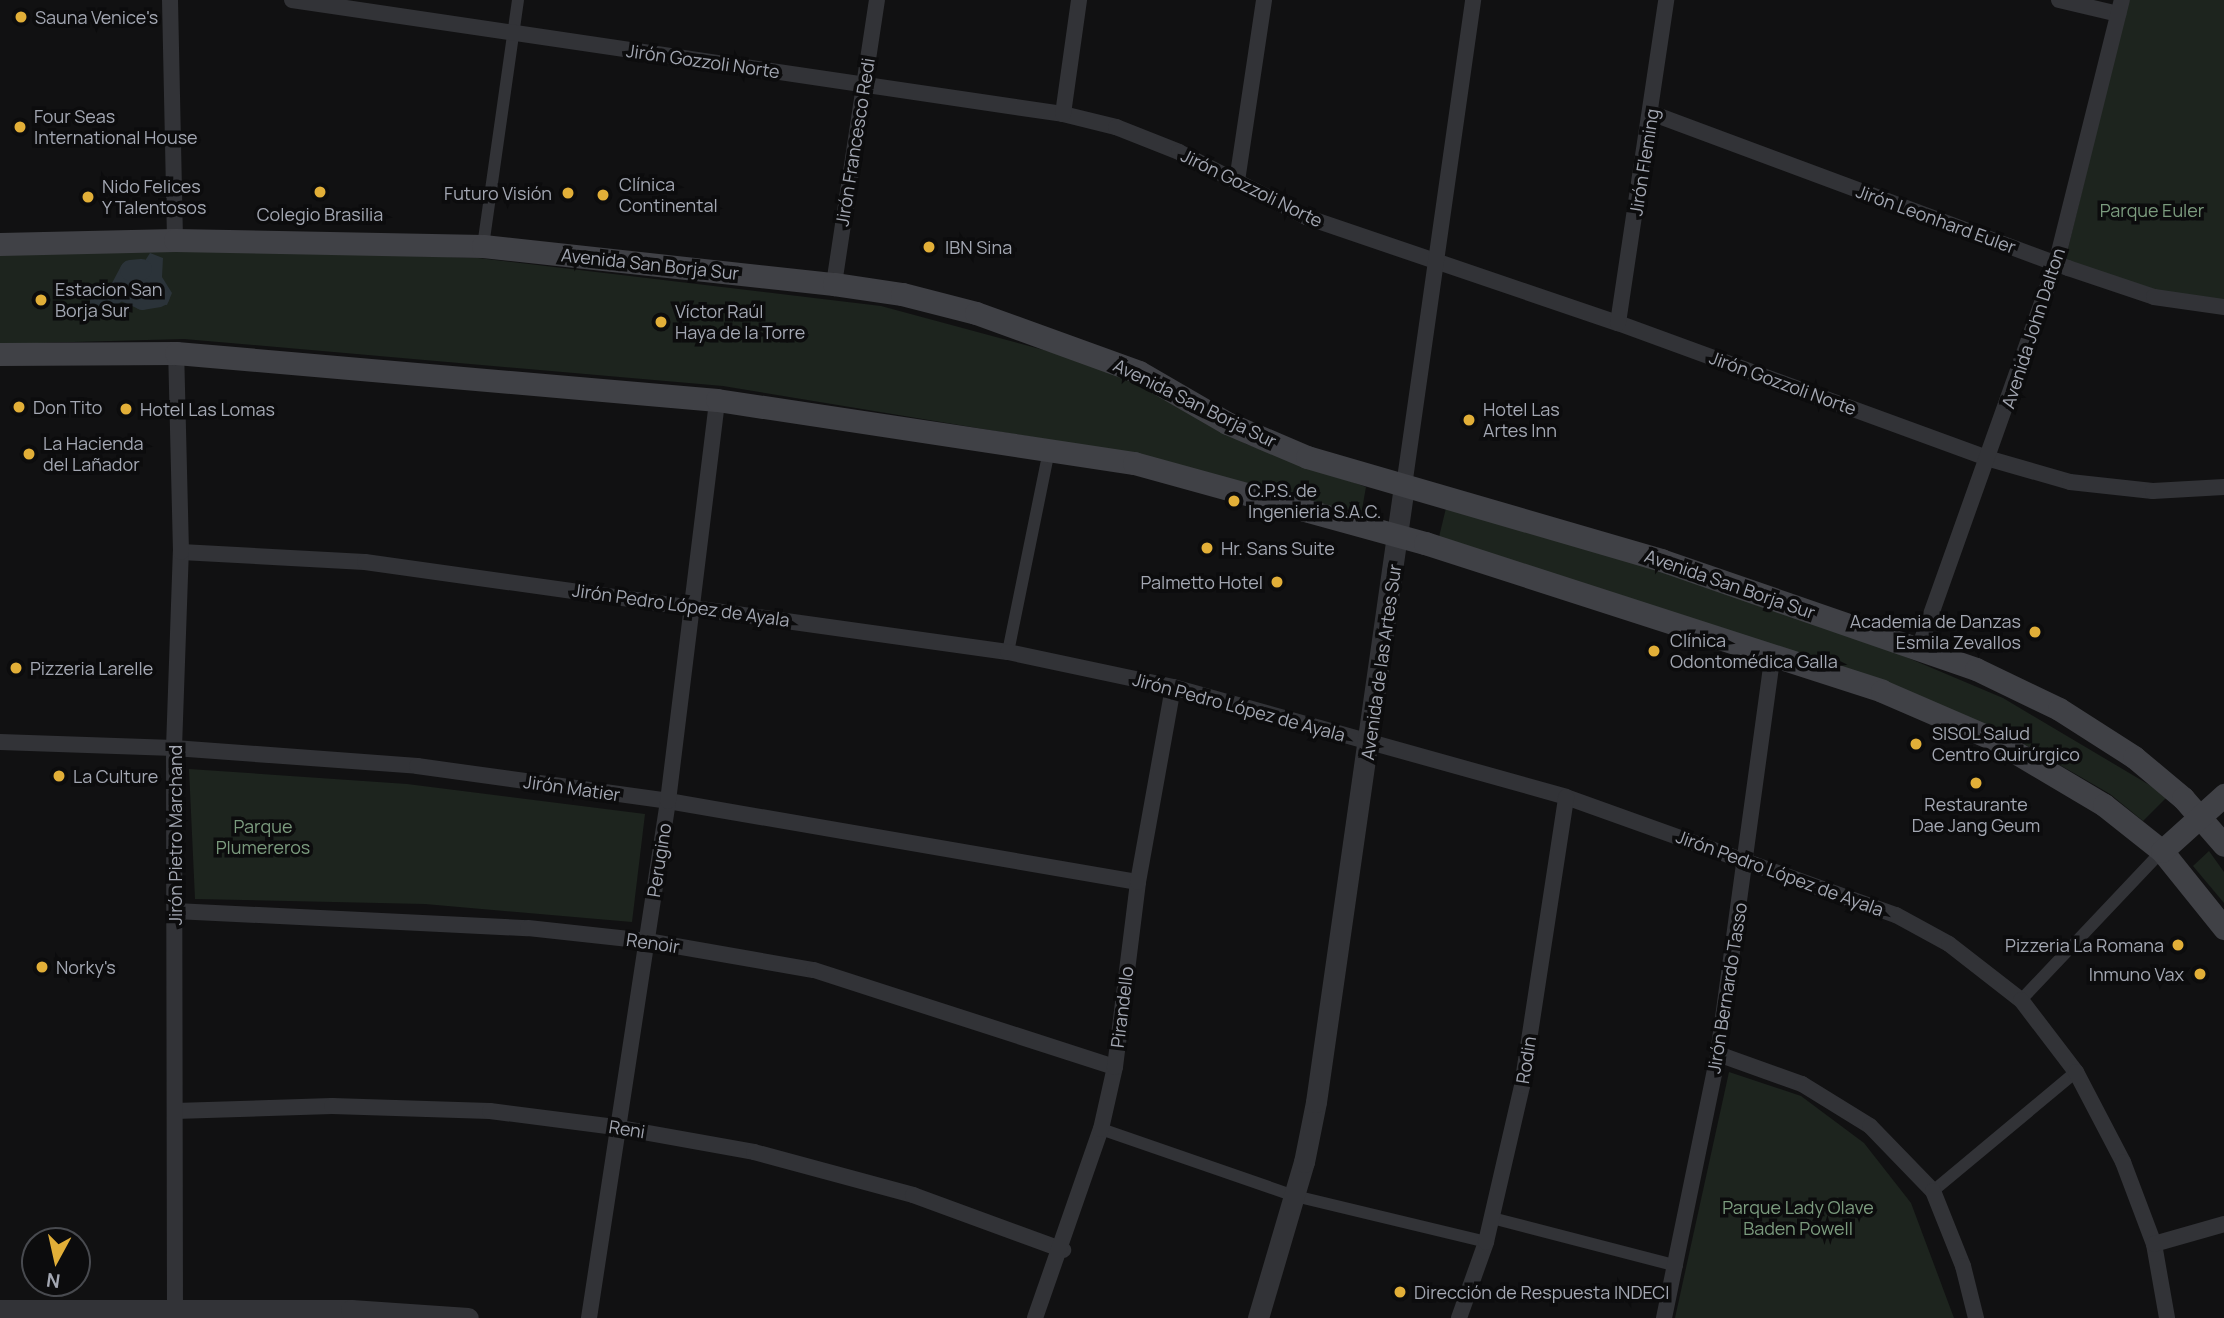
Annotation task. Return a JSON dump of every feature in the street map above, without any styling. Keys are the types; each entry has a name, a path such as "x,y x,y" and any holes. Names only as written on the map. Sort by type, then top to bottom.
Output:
{"main road":[{"name":"Avenida San Borja Sur","path":"0,244 175,240 483,246 834,284 939,304 1059,342 1139,372 1227,422 1307,457 1661,560 1919,648 2059,709 2134,757 2199,814 2224,845"},
{"path":"0,354 176,353 717,400 1134,463 1398,536 1882,691 1993,739 2104,804 2162,851 2224,928"},
{"path":"2162,851 2199,814 2224,795"}],"street":[{"path":"170,0 175,240"},
{"name":"Jirón Gozzoli Norte","path":"292,0 513,35 864,83 1063,114 1129,132 1237,181 1306,217 1435,264 1618,323 1990,459 2070,482 2152,491 2224,487"},
{"path":"483,246 518,0"},
{"name":"Jirón Francesco Redi","path":"834,284 877,0"},
{"path":"1063,114 1079,0"},
{"path":"1237,181 1264,0"},
{"name":"Avenida de las Artes Sur","path":"1258,1318 1295,1196 1316,1102 1473,0"},
{"name":"Jirón Fleming","path":"1618,323 1667,0"},
{"path":"2059,0 2120,7"},
{"name":"Avenida John Dalton","path":"1919,648 1990,459 2056,264 2120,7"},
{"name":"Jirón Leonhard Euler","path":"1651,113 2056,264 2154,297 2224,307"},
{"name":"Jirón Pietro Marchand","path":"175,1314 174,748 180,552 176,353"},
{"name":"Perugino","path":"589,1318 615,1127 668,801 717,400"},
{"path":"1008,652 1049,451"},
{"name":"Jirón Pedro López de Ayala","path":"180,552 365,562 1008,652 1173,687 1566,797 1746,858 1896,915 1949,944 2021,1000 2076,1072 2123,1162 2154,1244 2167,1318"},
{"name":"Jirón Bernardo Tasso","path":"1664,1318 1677,1266 1718,1054 1773,655"},
{"name":"Pirandello","path":"1035,1318 1063,1250 1101,1129 1115,1067 1139,882 1173,687"},
{"name":"Jirón Matier","path":"0,742 174,748 417,766 668,801 1139,882"},
{"name":"Rodin","path":"1459,1318 1486,1242 1522,1086 1566,797"},
{"path":"2021,1000 2162,851"},
{"name":"Renoir","path":"175,911 515,927 647,941 814,970 1115,1067"},
{"path":"1718,1054 1802,1084 1870,1126 1933,1191 1963,1266 1976,1318"},
{"path":"1933,1191 2076,1072"},
{"name":"Reni","path":"175,1111 332,1106 490,1111 615,1127 754,1152 887,1188 1063,1250"},
{"path":"1101,1129 1295,1196 1486,1242"},
{"path":"1492,1218 1677,1266"},
{"path":"2154,1244 2224,1224"},
{"path":"0,1310 175,1314 351,1310 468,1318"}],"green space":[{"name":"Parque Euler","path":"2128,0 2224,0 2224,300 2150,291 2065,261"},
{"path":"168,248 478,258 881,306 1092,363 1151,389 1246,444 1366,487 1361,515 1099,448 723,386 184,339 0,344 0,252"},
{"path":"1446,508 1637,562 1842,630 2003,698 2168,796 2143,821 2110,794 2003,732 1864,675 1439,537"},
{"name":"Parque Plumereros","path":"189,769 407,784 645,814 632,922 425,904 195,899"},
{"path":"2209,851 2224,872 2224,903 2193,866"},
{"name":"Parque Lady Olave Baden Powell","path":"1729,1072 1801,1096 1864,1143 1911,1203 1954,1318 1675,1318"}],"shaded area":[{"path":"150,253 163,258 162,277 172,293 167,305 161,304 156,292 140,289 141,267"}],"waterway":[{"path":"99,304 120,289 130,270 141,269"},
{"path":"120,289 142,299 159,296"}],"place":[{"name":"Sauna Venice's","path":"21,17"},
{"name":"Four Seas International House","path":"20,127"},
{"name":"Colegio Brasilia","path":"320,192"},
{"name":"Futuro Visión","path":"568,193"},
{"name":"Clínica Continental","path":"603,195"},
{"name":"Nido Felices Y Talentosos","path":"88,197"},
{"name":"IBN Sina","path":"929,247"},
{"name":"Estacion San Borja Sur","path":"41,300"},
{"name":"Víctor Raúl Haya de la Torre","path":"661,322"},
{"name":"Don Tito","path":"19,407"},
{"name":"Hotel Las Lomas","path":"126,409"},
{"name":"Hotel Las Artes Inn","path":"1469,420"},
{"name":"La Hacienda del Lañador","path":"29,454"},
{"name":"C.P.S. de Ingenieria S.A.C.","path":"1234,501"},
{"name":"Hr. Sans Suite","path":"1207,548"},
{"name":"Palmetto Hotel","path":"1277,582"},
{"name":"Academia de Danzas Esmila Zevallos","path":"2035,632"},
{"name":"Clínica Odontomédica Galla","path":"1654,651"},
{"name":"Pizzeria Larelle","path":"16,668"},
{"name":"SISOL Salud Centro Quirúrgico","path":"1916,744"},
{"name":"La Culture","path":"59,776"},
{"name":"Restaurante Dae Jang Geum","path":"1976,783"},
{"name":"Pizzeria La Romana","path":"2178,945"},
{"name":"Norky's","path":"42,967"},
{"name":"Inmuno Vax","path":"2200,974"},
{"name":"Dirección de Respuesta INDECI","path":"1400,1292"}]}
